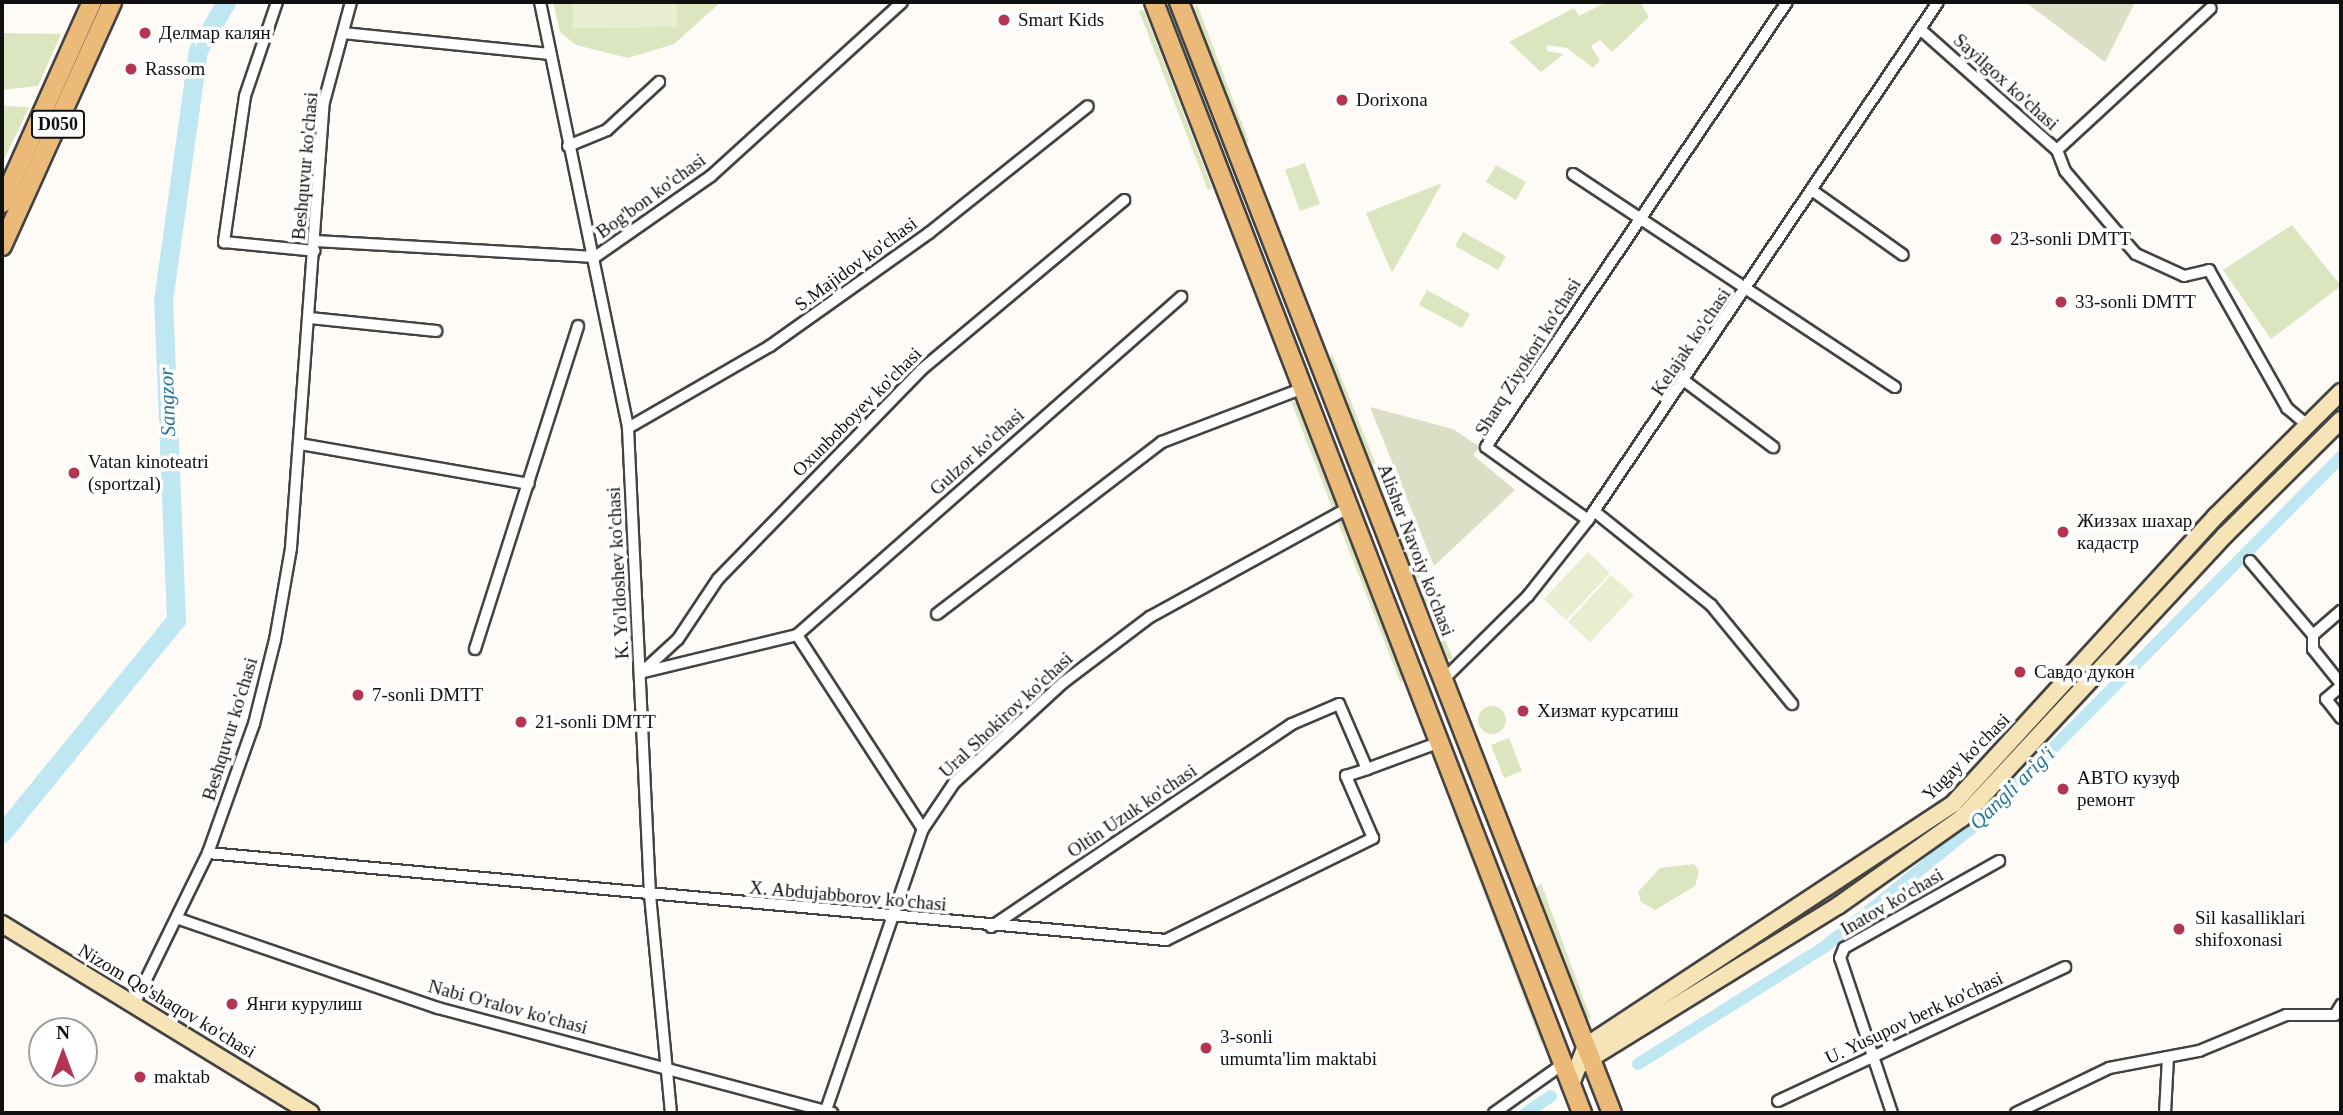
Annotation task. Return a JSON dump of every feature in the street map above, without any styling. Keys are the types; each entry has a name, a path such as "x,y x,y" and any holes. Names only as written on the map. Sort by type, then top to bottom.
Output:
{"main road":[{"name":"D050","path":"2,203 92,2"},
{"name":"D050","path":"2,246 112,2"},
{"name":"Alisher Navoiy ko'chasi","path":"1154,2 1301,389 1555,1041 1579,1058"},
{"name":"Alisher Navoiy ko'chasi","path":"1179,2 1444,679 1579,1058 1612,1113"},
{"path":"1274,318 1300,308"},
{"name":"Yugay ko'chasi","path":"1579,1058 1953,804 2307,425 2341,392"},
{"name":"Yugay ko'chasi","path":"1579,1058 1913,856 1978,804 2224,535 2341,420"},
{"name":"Nizom Qo'shaqov ko'chasi","path":"3,924 311,1113"},
{"name":"Alisher Navoiy ko'chasi","path":"1579,1058 1582,1113"}],"street":[{"name":"Beshquvur ko'chasi","path":"277,2 245,96 224,242 315,246"},
{"name":"Beshquvur ko'chasi","path":"134,1006 208,853 254,724 275,640 300,444 324,102 351,2"},
{"name":"K. Yo'ldoshev ko'chasi","path":"540,2 568,146 595,257 628,428 650,895 671,1113"},
{"name":"Bog'bon ko'chasi","path":"315,246 595,257 710,176 902,2"},
{"name":"Sharq Ziyokori ko'chasi","path":"1591,516 1486,447 1639,216 1787,2"},
{"name":"Kelajak ko'chasi","path":"1444,679 1528,596 1591,516 1686,382 1938,2"},
{"path":"2057,150 2211,8"},
{"name":"Sayilgox ko'chasi","path":"1920,29 2057,150 2065,171 2137,254 2184,276 2209,270 2287,408 2307,425"},
{"path":"343,33 550,54"},
{"path":"568,146 607,130 659,82"},
{"name":"S.Majidov ko'chasi","path":"628,428 770,346 929,233 1088,106"},
{"path":"1573,174 1749,287 1895,387"},
{"path":"1813,191 1903,255"},
{"name":"Oxunboboyev ko'chasi","path":"641,673 678,639 718,579 921,370 1124,200"},
{"name":"Gulzor ko'chasi","path":"641,673 797,635 1181,297"},
{"path":"310,318 436,331"},
{"path":"475,649 578,326"},
{"path":"1686,382 1773,447"},
{"path":"937,614 1162,442 1301,389"},
{"path":"300,444 528,484"},
{"name":"Ural Shokirov ko'chasi","path":"828,1112 896,917 923,829 954,783 1064,681 1162,610 1348,508"},
{"path":"1591,516 1711,605 1792,704"},
{"path":"2250,561 2314,635 2314,649 2341,685 2326,699 2341,718"},
{"path":"2314,635 2341,611"},
{"path":"797,635 923,829"},
{"name":"Oltin Uzuk ko'chasi","path":"991,927 1292,724 1339,704 1367,769"},
{"path":"1367,769 1440,742"},
{"name":"X. Abdujabborov ko'chasi","path":"208,853 991,927 1166,940 1373,838 1346,776 1367,769"},
{"name":"Inatov ko'chasi","path":"1892,1113 1871,1058 1840,958 1844,948 1999,861"},
{"name":"Nabi O'ralov ko'chasi","path":"178,919 438,1008 668,1066 828,1112"},
{"name":"U. Yusupov berk ko'chasi","path":"1778,1101 2065,967"},
{"path":"2016,1113 2109,1068 2199,1051 2286,1016 2335,1016 2341,1005"},
{"path":"2166,1112 2168,1056"},
{"path":"1494,1113 1579,1058"}],"green space":[{"path":"553,2 721,2 674,44 628,58 576,45 560,32"},
{"path":"573,2 677,2 677,27 573,28"},
{"path":"1607,2 1640,2 1649,17 1612,52 1600,40 1591,46 1600,60 1593,68 1567,48 1547,45 1547,51 1564,54 1541,72 1509,42 1574,8 1579,16"},
{"path":"2025,2 2135,2 2105,62"},
{"path":"1197,4 1249,142 1245,144 1194,10"},
{"path":"1144,10 1212,188 1208,190 1139,11"},
{"path":"2,33 61,34 38,86 2,90"},
{"path":"2,106 29,107 2,164"},
{"path":"1305,163 1320,204 1300,211 1285,170"},
{"path":"1496,165 1526,182 1516,200 1486,182"},
{"path":"1442,183 1392,273 1366,213"},
{"path":"2292,225 2341,286 2271,339 2223,270"},
{"path":"1463,232 1506,256 1498,270 1455,246"},
{"path":"1427,290 1470,314 1462,328 1419,305"},
{"path":"1332,354 1453,659 1447,659 1329,360"},
{"path":"1291,401 1298,403 1339,508 1333,510"},
{"path":"1370,407 1453,429 1480,447 1473,455 1515,490 1434,566"},
{"path":"1342,515 1405,674 1401,684 1336,517"},
{"path":"1588,552 1610,573 1566,620 1544,599"},
{"path":"1611,575 1634,595 1590,642 1568,622"},
{"path":"1492,706 1502,710 1506,720 1502,730 1492,734 1482,730 1478,720 1482,710"},
{"path":"1509,738 1522,771 1504,778 1491,745"},
{"path":"1453,812 1457,812 1547,1041 1541,1043"},
{"path":"1694,864 1699,871 1695,886 1655,910 1641,902 1638,892 1660,868"},
{"path":"1541,883 1591,1019 1586,1020 1536,889"}],"waterway":[{"name":"Sangzor","path":"2,833 176,620 163,301 198,50 226,2"},
{"name":"Qangli arig'i","path":"1638,1064 1823,948 1984,818 2341,457"},
{"name":"Qangli arig'i","path":"1526,1113 1551,1096"}],"place":[{"name":"Smart Kids","path":"1004,20"},
{"name":"Делмар калян","path":"145,33"},
{"name":"Rassom","path":"131,69"},
{"name":"Dorixona","path":"1342,100"},
{"name":"23-sonli DMTT","path":"1996,239"},
{"name":"33-sonli DMTT","path":"2061,302"},
{"name":"Vatan kinoteatri (sportzal)","path":"74,473"},
{"name":"Жиззах шахар кадастр","path":"2063,532"},
{"name":"Cавдо дукон","path":"2020,672"},
{"name":"7-sonli DMTT","path":"358,695"},
{"name":"Хизмат курсатиш","path":"1523,711"},
{"name":"21-sonli DMTT","path":"521,722"},
{"name":"АВТО кузуф ремонт","path":"2063,789"},
{"name":"Sil kasalliklari shifoxonasi","path":"2179,929"},
{"name":"Янги курулиш","path":"232,1004"},
{"name":"3-sonli umumta'lim maktabi","path":"1206,1048"},
{"name":"maktab","path":"140,1077"}]}
